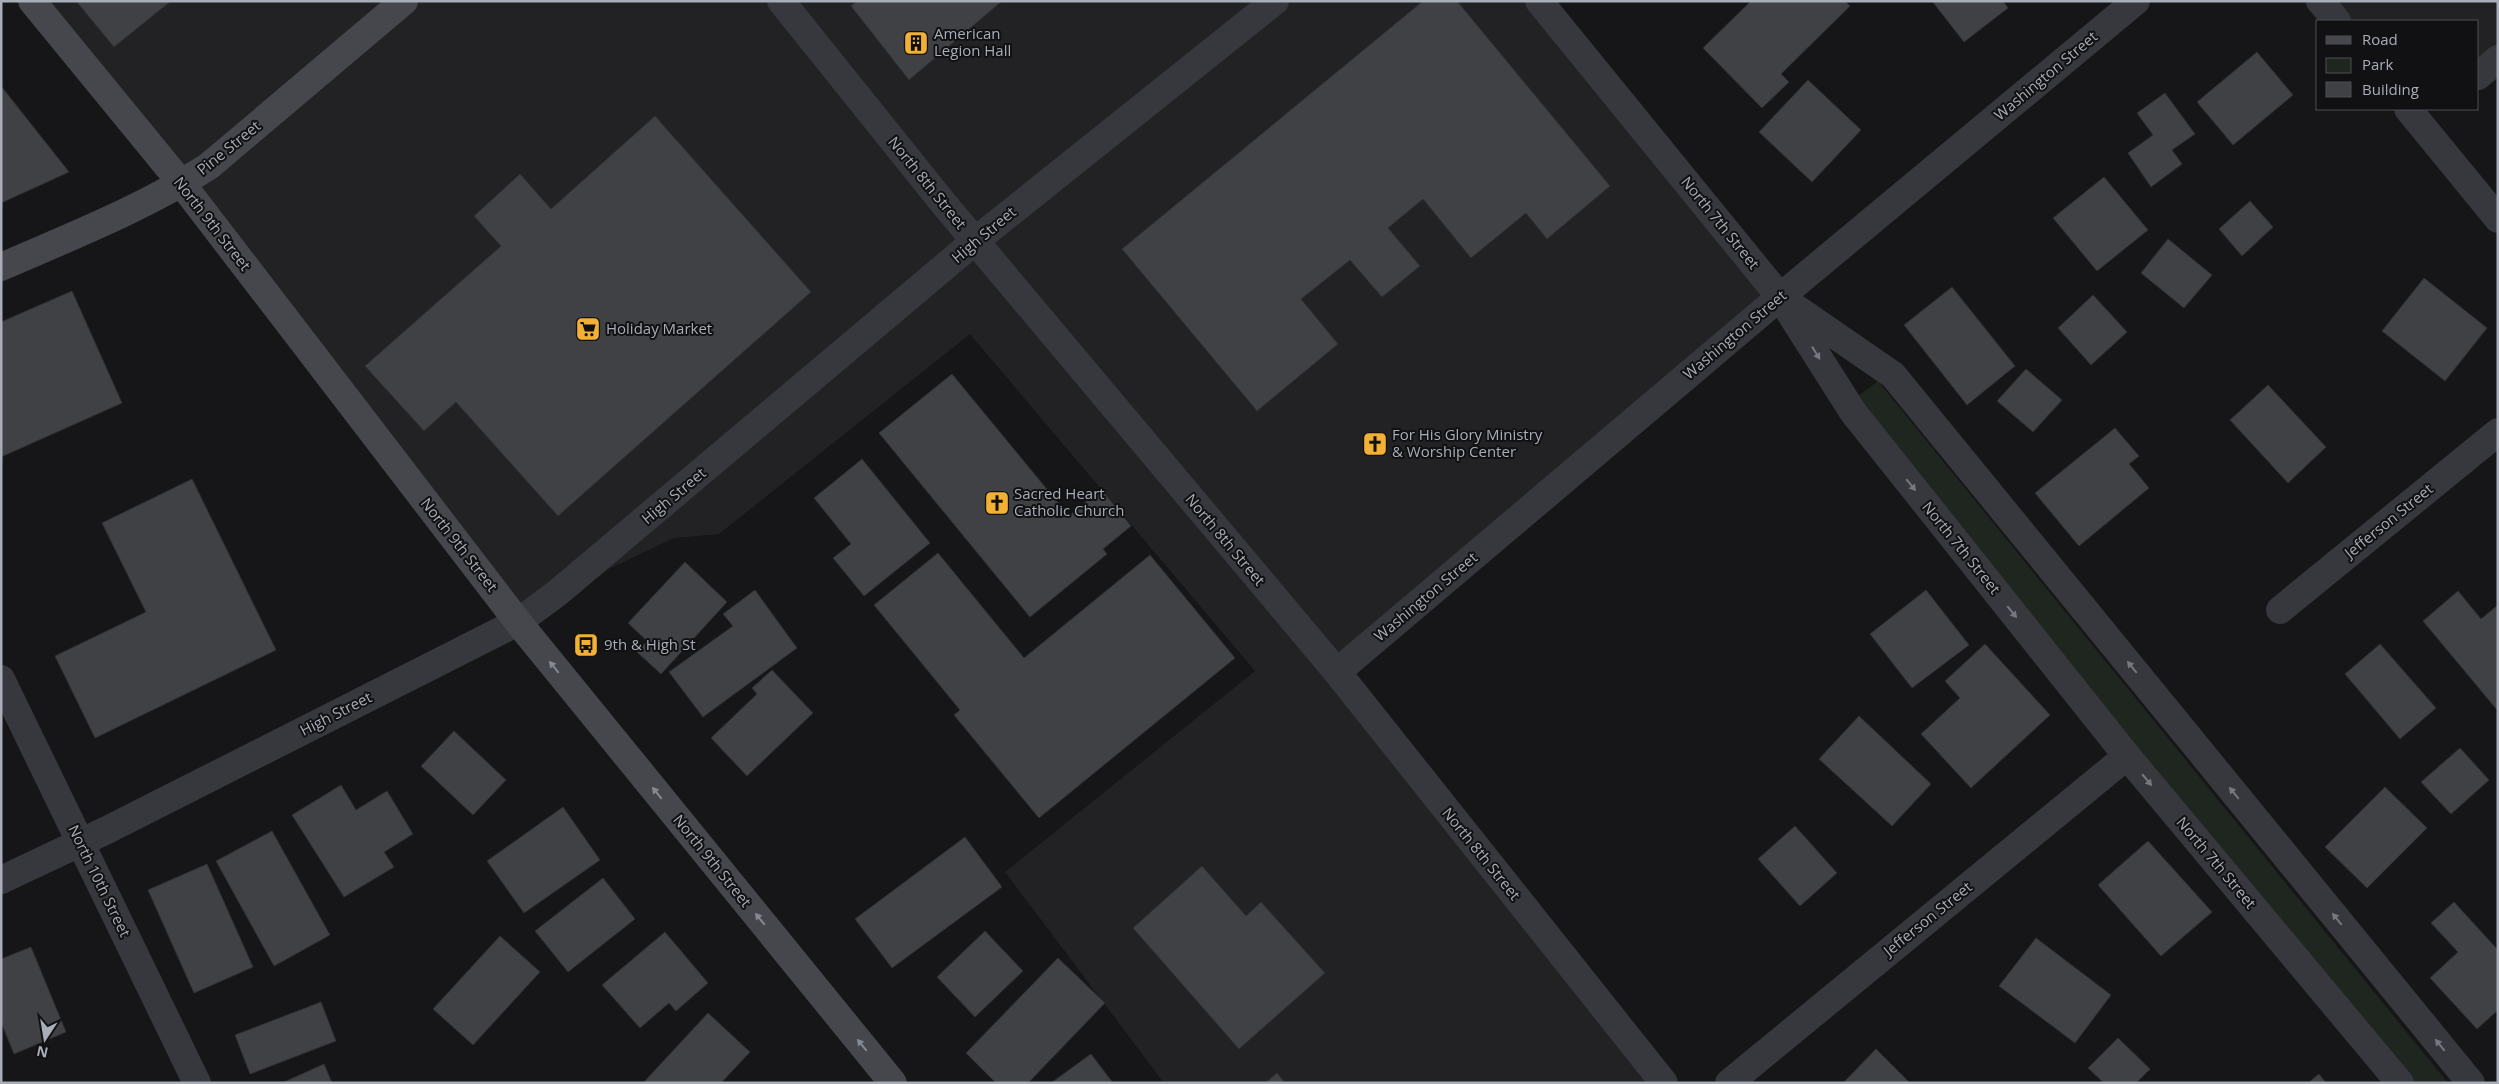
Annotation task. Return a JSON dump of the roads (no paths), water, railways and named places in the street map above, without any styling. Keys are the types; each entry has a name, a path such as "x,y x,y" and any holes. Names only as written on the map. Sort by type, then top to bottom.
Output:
{"main road":[{"name":"North 9th Street","path":"32,1 182,184 518,622 893,1083"},
{"name":"Pine Street","path":"1,267 122,214 182,184 209,166 404,1"}],"street":[{"name":"North 8th Street","path":"781,1 975,241 1337,672 1664,1083"},
{"name":"High Street","path":"1,880 80,843 518,622 556,594 975,241 1275,1"},
{"name":"North 7th Street","path":"1539,1 1780,297 1853,412 2127,756 2400,1083"},
{"name":"Washington Street","path":"1337,672 1780,297 2136,1"},
{"path":"2320,1 2336,20"},
{"path":"2479,75 2498,59"},
{"path":"2422,114 2498,219"},
{"path":"1780,297 1893,375 2471,1083"},
{"name":"Jefferson Street","path":"2280,610 2498,432"},
{"name":"North 10th Street","path":"1,679 197,1083"},
{"name":"Jefferson Street","path":"1729,1083 2127,756"}],"place":[{"name":"American Legion Hall","path":"916,43"},
{"name":"Holiday Market","path":"588,329"},
{"name":"For His Glory Ministry & Worship Center","path":"1375,444"},
{"name":"Sacred Heart Catholic Church","path":"997,503"},
{"name":"9th & High St","path":"586,645"}]}
